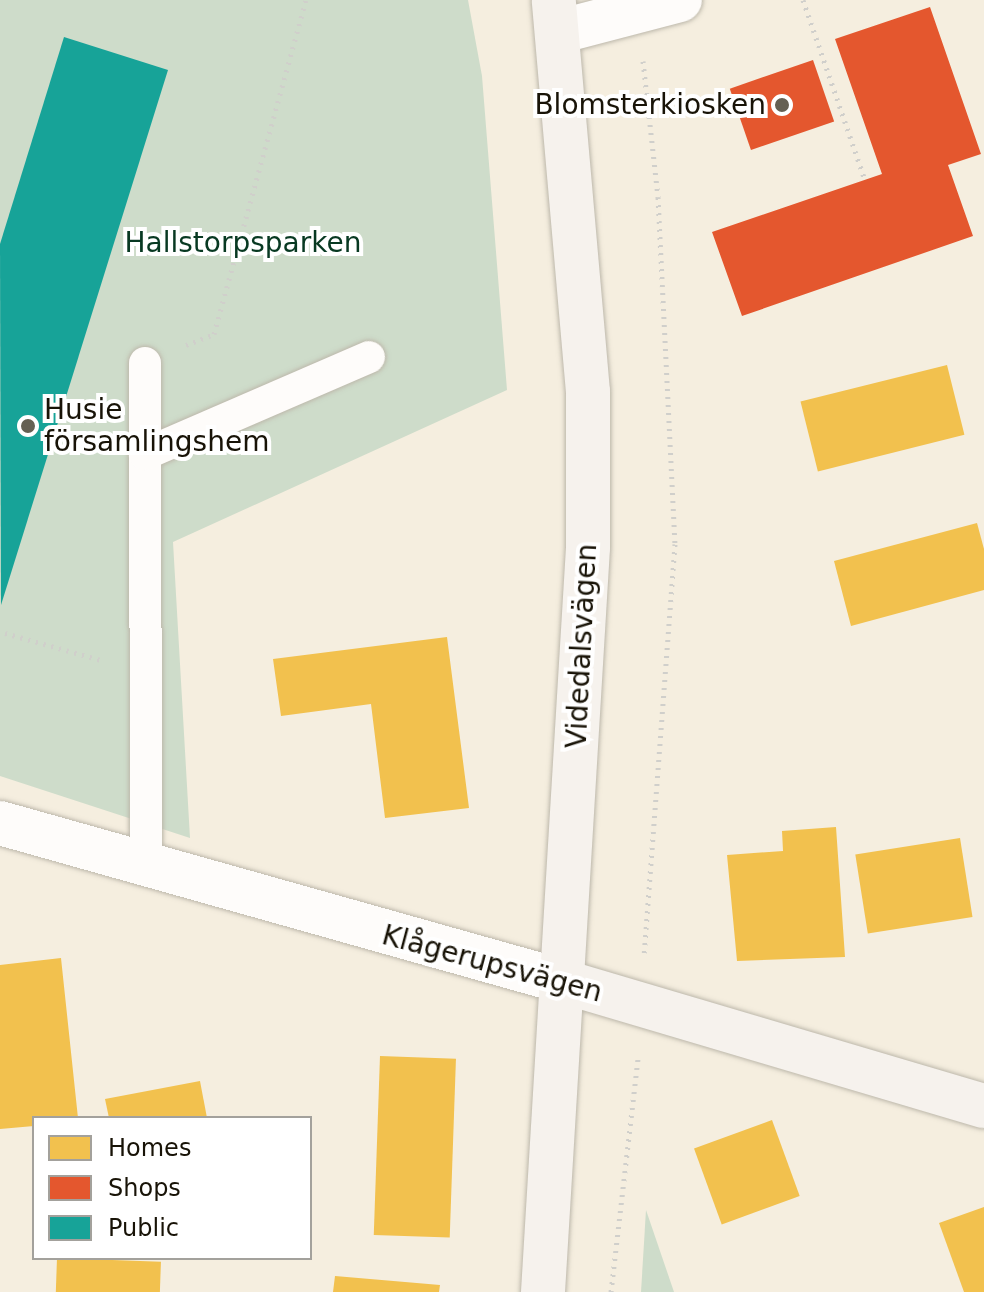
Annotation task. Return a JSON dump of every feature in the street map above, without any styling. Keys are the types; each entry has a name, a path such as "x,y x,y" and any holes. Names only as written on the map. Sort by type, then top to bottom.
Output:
{"street":[{"path":"556,16 637,14 680,0"},
{"name":"Videdalsvägen","path":"543,1292 565,982 588,547 588,392 556,16"},
{"name":"Klågerupsvägen","path":"0,823 146,867 565,982 984,1106"}],"lane":[{"path":"145,454 369,357"},
{"path":"145,363 146,867"}],"path":[{"path":"145,363 214,334 306,0"},
{"path":"803,0 865,180"},
{"path":"611,1292 637,1078 675,544 658,197 637,14"},
{"path":"5,633 146,672"}],"green space":[{"name":"Hallstorpsparken","path":"0,0 468,0 482,76 507,390 173,542 190,838 0,776"},
{"path":"646,1210 674,1292 641,1292"}],"building: Homes":[{"path":"947,365 964,435 818,471 800,402"},
{"path":"977,523 984,549 984,590 851,626 834,561"},
{"path":"447,637 469,808 385,818 371,704 281,716 273,659"},
{"path":"836,827 845,957 737,961 727,855 783,851 782,831"},
{"path":"960,838 973,917 868,934 855,855"},
{"path":"61,958 78,1116 32,1116 32,1126 0,1129 0,965"},
{"path":"380,1056 456,1059 450,1238 374,1235"},
{"path":"200,1081 207,1116 109,1116 105,1099"},
{"path":"772,1120 800,1196 722,1225 694,1148"},
{"path":"984,1207 984,1292 964,1292 939,1223"},
{"path":"57,1260 161,1262 160,1292 56,1292"},
{"path":"335,1276 440,1285 439,1292 333,1292"}],"building: Shops":[{"path":"930,7 981,154 948,165 973,236 742,316 712,232 882,174 835,39"},
{"name":"Blomsterkiosken","path":"813,60 834,121 751,150 730,89"}],"building: Public":[{"name":"Husie församlingshem","path":"64,37 168,70 1,605 0,244"}],"place":[{"name":"Blomsterkiosken","path":"782,105"},
{"name":"Husie församlingshem","path":"28,426"}]}
